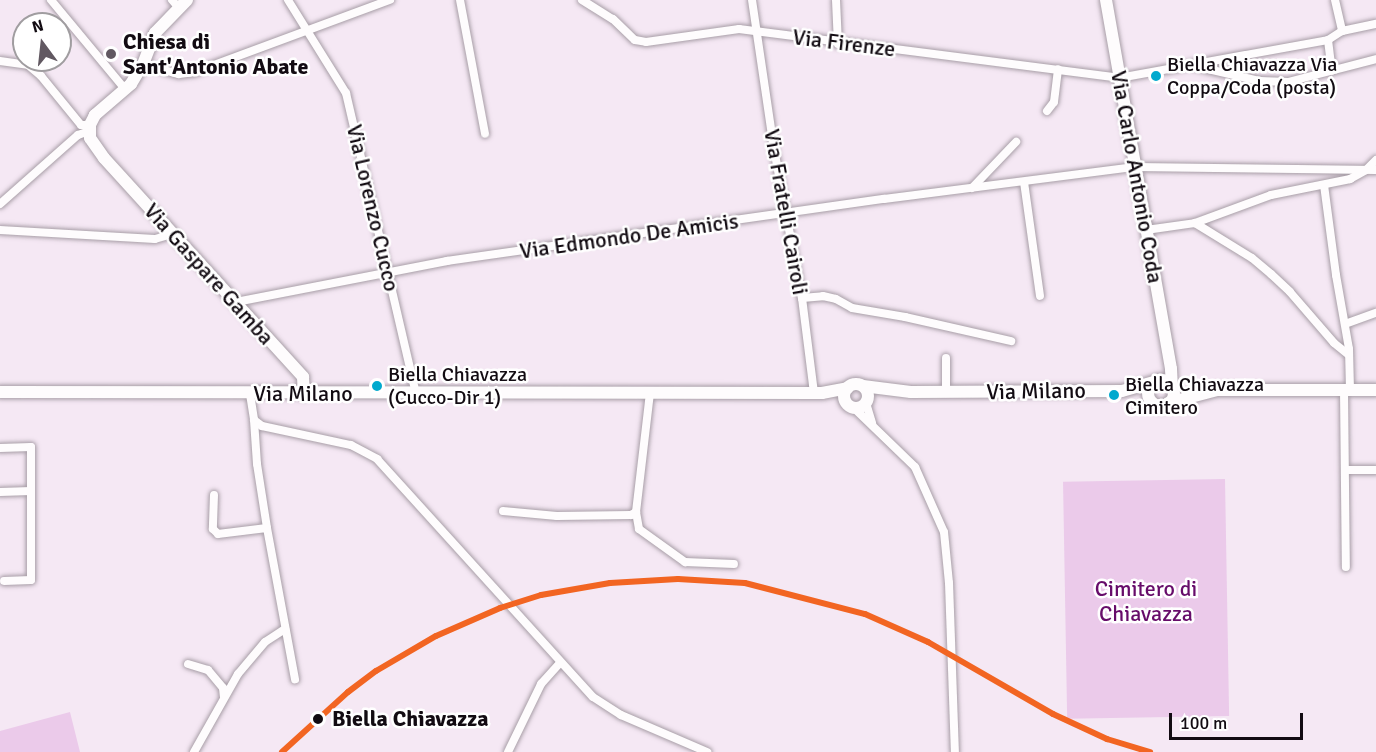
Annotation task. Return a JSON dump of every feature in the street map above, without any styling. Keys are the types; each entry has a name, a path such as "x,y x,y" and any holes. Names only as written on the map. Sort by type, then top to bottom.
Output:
{"main road":[{"name":"Via Carlo Antonio Coda","path":"1106,0 1173,388"},
{"path":"89,128 95,115 125,89 143,64 155,33 179,2"},
{"name":"Via Gaspare Gamba","path":"89,128 95,148 303,377 304,394"},
{"name":"Via Carlo Antonio Coda","path":"1156,381 1164,371 1166,355"},
{"path":"1149,399 1148,389 1156,381 1164,380 1173,388 1376,390"},
{"name":"Via Milano","path":"0,392 818,393 855,385 911,392 946,392 1126,390 1156,381"},
{"path":"858,403 862,386"},
{"path":"848,388 858,403"},
{"path":"1168,404 1173,398 1173,388"},
{"name":"Via Milano","path":"1126,390 1149,399 1156,405 1168,404"},
{"path":"1168,404 1217,390"},
{"name":"Via Milano","path":"818,393 858,403 911,392"}],"street":[{"path":"51,0 125,89"},
{"name":"Via Lorenzo Cucco","path":"288,0 346,93 416,394"},
{"path":"143,64 179,74 195,72 390,0"},
{"path":"460,0 485,134"},
{"name":"Via Firenze","path":"582,0 613,19 635,40 646,42 728,30 758,32 837,44 1119,78 1329,40"},
{"name":"Via Fratelli Cairoli","path":"752,0 786,214 818,393"},
{"path":"836,0 837,44"},
{"path":"1335,0 1342,31"},
{"path":"1332,71 1329,40 1342,31 1376,24"},
{"path":"1190,65 1260,81 1279,82 1376,59"},
{"path":"0,61 28,65 41,76 81,125 89,128"},
{"path":"1047,111 1054,102 1058,69"},
{"path":"0,204 78,135 89,128"},
{"path":"972,188 1016,142"},
{"path":"1146,230 1195,223 1271,195 1350,179 1366,170 1376,160"},
{"name":"Via Edmondo De Amicis","path":"236,302 447,261 1135,167 1376,170"},
{"path":"1024,182 1040,296"},
{"path":"1324,185 1349,355 1345,470 1346,567"},
{"path":"1195,223 1252,258 1290,292 1317,326 1349,355"},
{"path":"0,230 155,239 173,234"},
{"path":"802,298 824,296 836,299 852,308 905,316 1011,341"},
{"path":"1345,324 1376,313"},
{"path":"946,358 946,392"},
{"path":"650,393 636,512 639,530 685,562 734,564"},
{"path":"250,394 257,464 267,528 295,679"},
{"path":"858,403 872,424 915,467 938,516 947,556 955,752"},
{"path":"254,420 268,428 351,445 377,459 593,697 607,707 707,752"},
{"path":"0,448 31,447 31,580 4,581"},
{"path":"1345,470 1376,470"},
{"path":"0,492 31,490"},
{"path":"214,495 213,529 218,534 267,528"},
{"path":"503,512 556,516 631,515 636,512"},
{"path":"194,752 238,674 265,642 285,630"},
{"path":"508,752 541,684 560,663"},
{"path":"188,664 208,670 223,688 224,698"}],"green space":[{"name":"Cimitero di Chiavazza","path":"1225,479 1229,716 1067,719 1063,482"},
{"path":"70,712 80,752 0,752 0,731"}],"transit line":[{"path":"282,752 348,692 376,671 436,636 500,608 541,595 610,583 678,579 745,583 865,614 928,642 1053,714 1107,739 1150,752"}],"place":[{"name":"Chiesa di Sant'Antonio Abate","path":"111,54"},
{"name":"Biella Chiavazza Via Coppa/Coda (posta)","path":"1156,76"},
{"name":"Biella Chiavazza (Cucco-Dir 1)","path":"377,386"},
{"name":"Biella Chiavazza Cimitero","path":"1114,395"},
{"name":"Biella Chiavazza","path":"318,719"}]}
